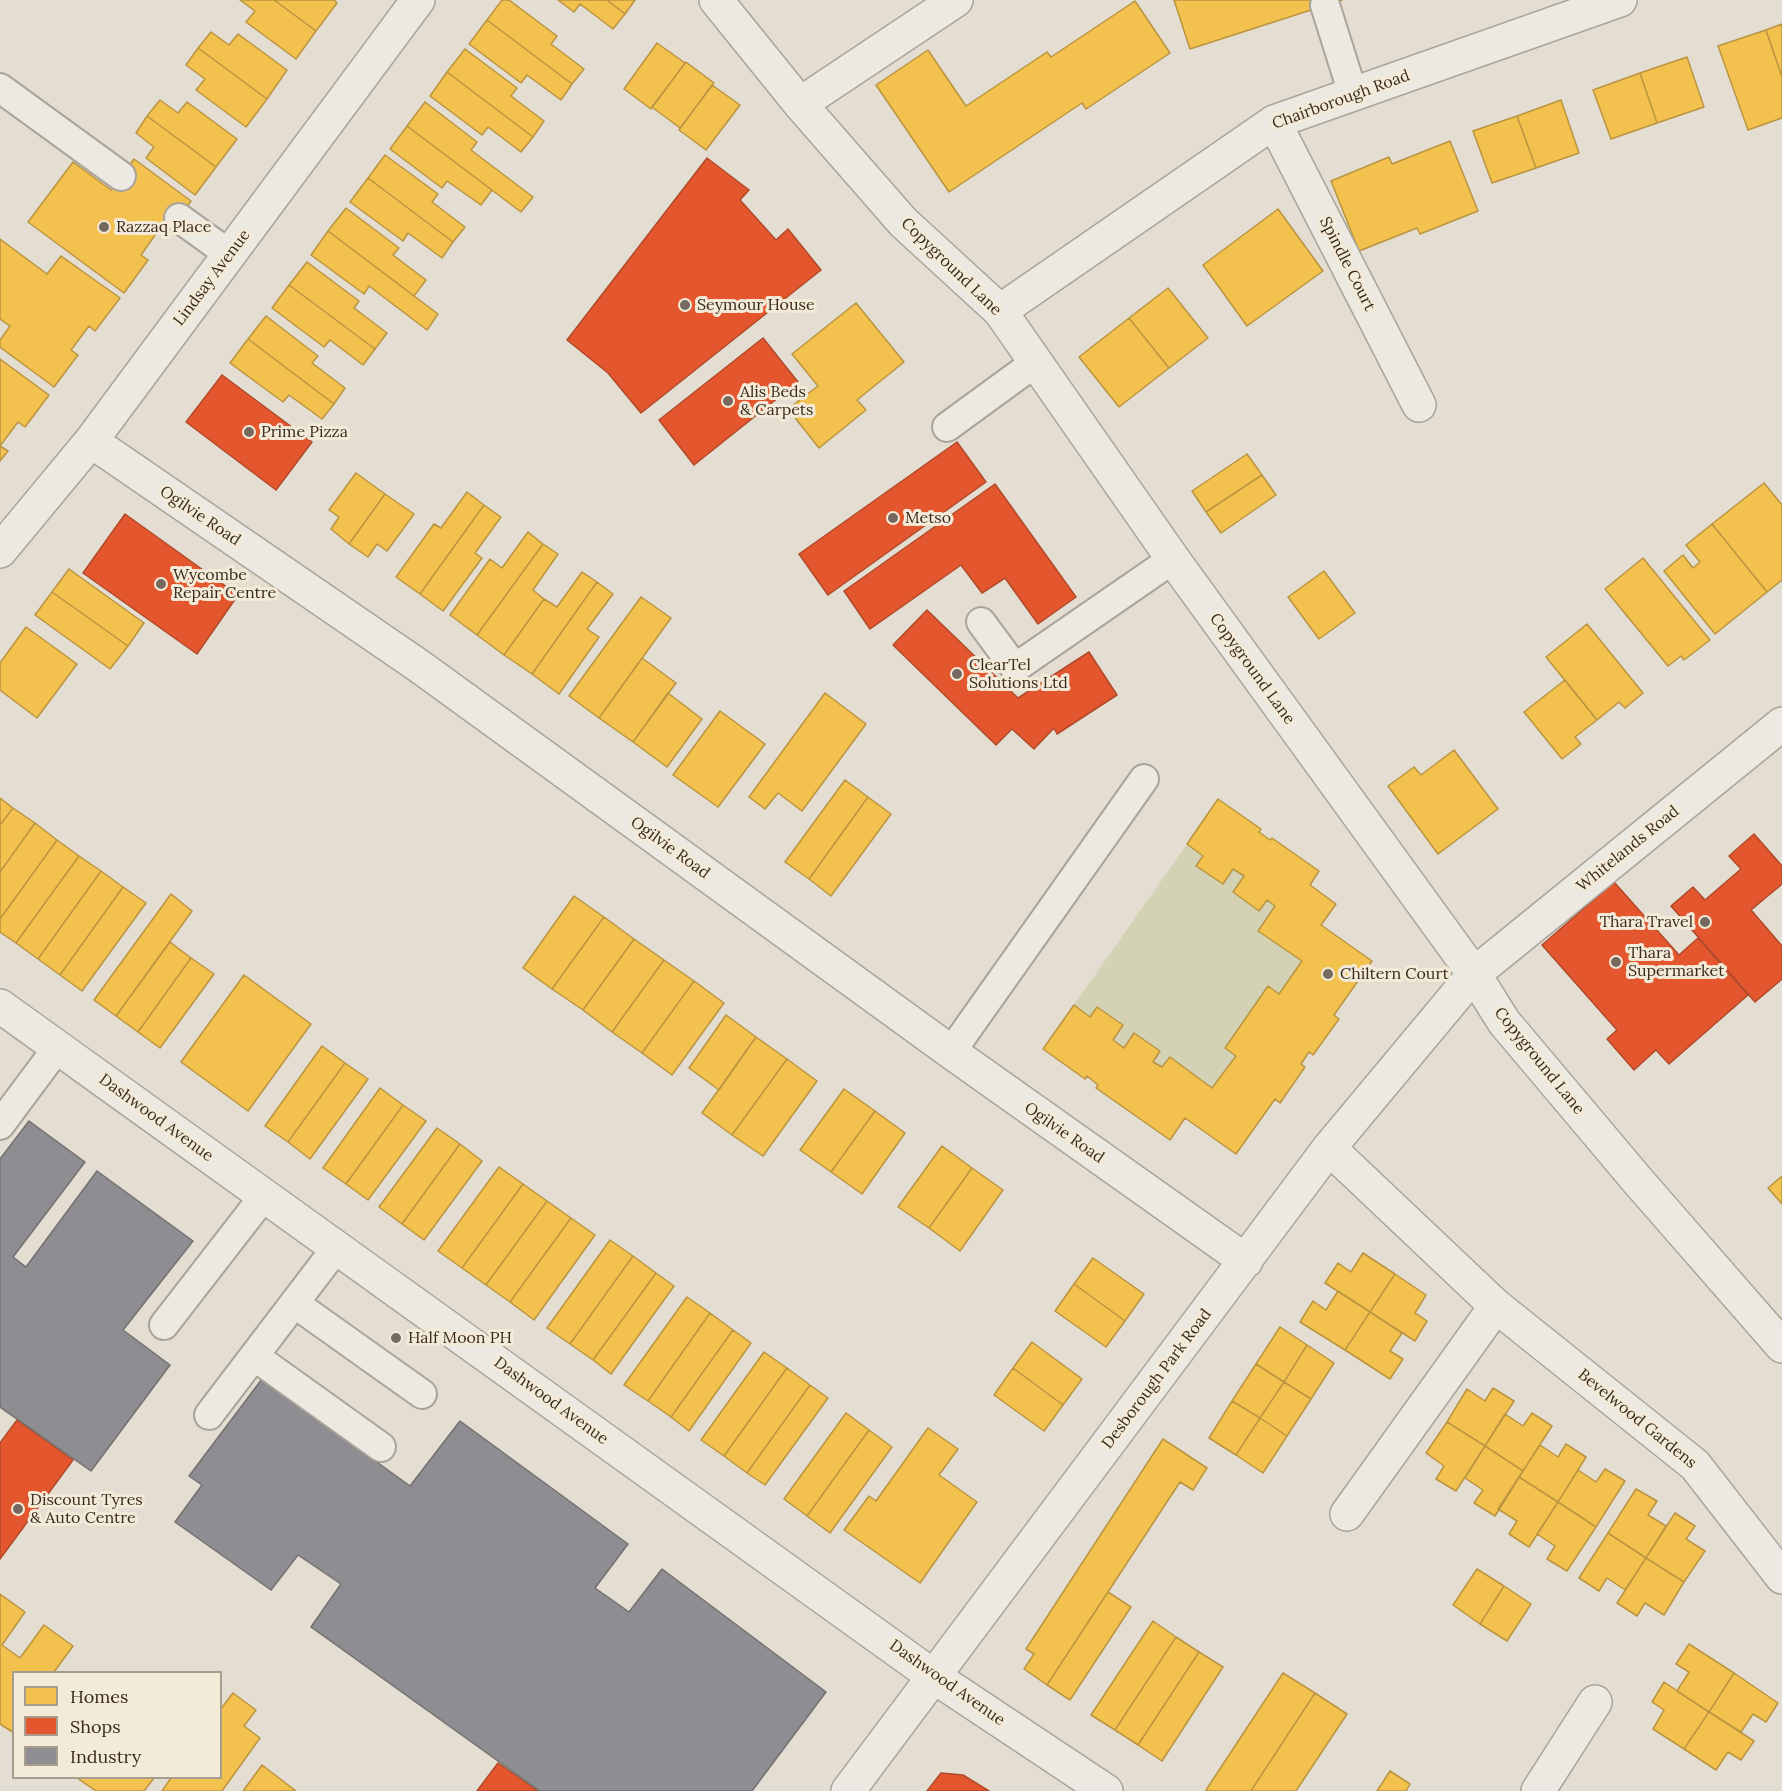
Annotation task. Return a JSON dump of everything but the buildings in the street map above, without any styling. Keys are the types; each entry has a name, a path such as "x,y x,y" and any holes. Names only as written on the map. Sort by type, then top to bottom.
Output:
{"street":[{"name":"Lindsay Avenue","path":"4,538 91,441 418,0"},
{"name":"Copyground Lane","path":"716,0 800,104 903,222 1000,311 1173,559 1474,974 1504,1022 1638,1181 1782,1346"},
{"path":"800,104 956,0"},
{"name":"Chairborough Road","path":"1000,311 1274,122 1620,0"},
{"name":"Spindle Court","path":"1274,122 1419,405"},
{"name":"Ogilvie Road","path":"91,441 429,673 951,1052 1246,1262"},
{"name":"Whitelands Road","path":"1474,974 1782,724"},
{"name":"Desborough Park Road","path":"848,1791 1246,1262 1329,1148 1474,974"},
{"name":"Dashwood Avenue","path":"0,1006 933,1676 1106,1791"},
{"name":"Bevelwood Gardens","path":"1329,1148 1496,1306 1695,1465 1782,1577"},
{"path":"1347,1514 1496,1306"},
{"path":"1538,1791 1595,1702"}],"lane":[{"path":"1325,6 1353,94"},
{"path":"0,88 122,176"},
{"path":"179,218 229,254"},
{"path":"947,427 1036,362"},
{"path":"981,622 1015,669 1173,559"},
{"path":"951,1052 1144,779"},
{"path":"0,1125 58,1047"},
{"path":"164,1325 264,1196"},
{"path":"209,1415 337,1247"},
{"path":"294,1303 422,1394"},
{"path":"255,1356 381,1447"}],"shaded area":[{"path":"1187,844 1203,856 1197,866 1222,883 1233,869 1244,876 1233,892 1259,910 1267,900 1275,906 1258,931 1302,961 1279,994 1268,986 1225,1047 1236,1056 1212,1088 1170,1057 1162,1067 1153,1062 1160,1051 1134,1033 1124,1048 1113,1040 1123,1024 1097,1007 1090,1017 1074,1005"}],"place":[{"name":"Razzaq Place","path":"104,227"},
{"name":"Seymour House","path":"685,305"},
{"name":"Alis Beds & Carpets","path":"728,401"},
{"name":"Prime Pizza","path":"249,432"},
{"name":"Metso","path":"893,518"},
{"name":"Wycombe Repair Centre","path":"161,584"},
{"name":"ClearTel Solutions Ltd","path":"957,674"},
{"name":"Thara Travel","path":"1705,922"},
{"name":"Thara Supermarket","path":"1616,962"},
{"name":"Chiltern Court","path":"1328,974"},
{"name":"Half Moon PH","path":"396,1338"},
{"name":"Discount Tyres & Auto Centre","path":"18,1509"}]}
